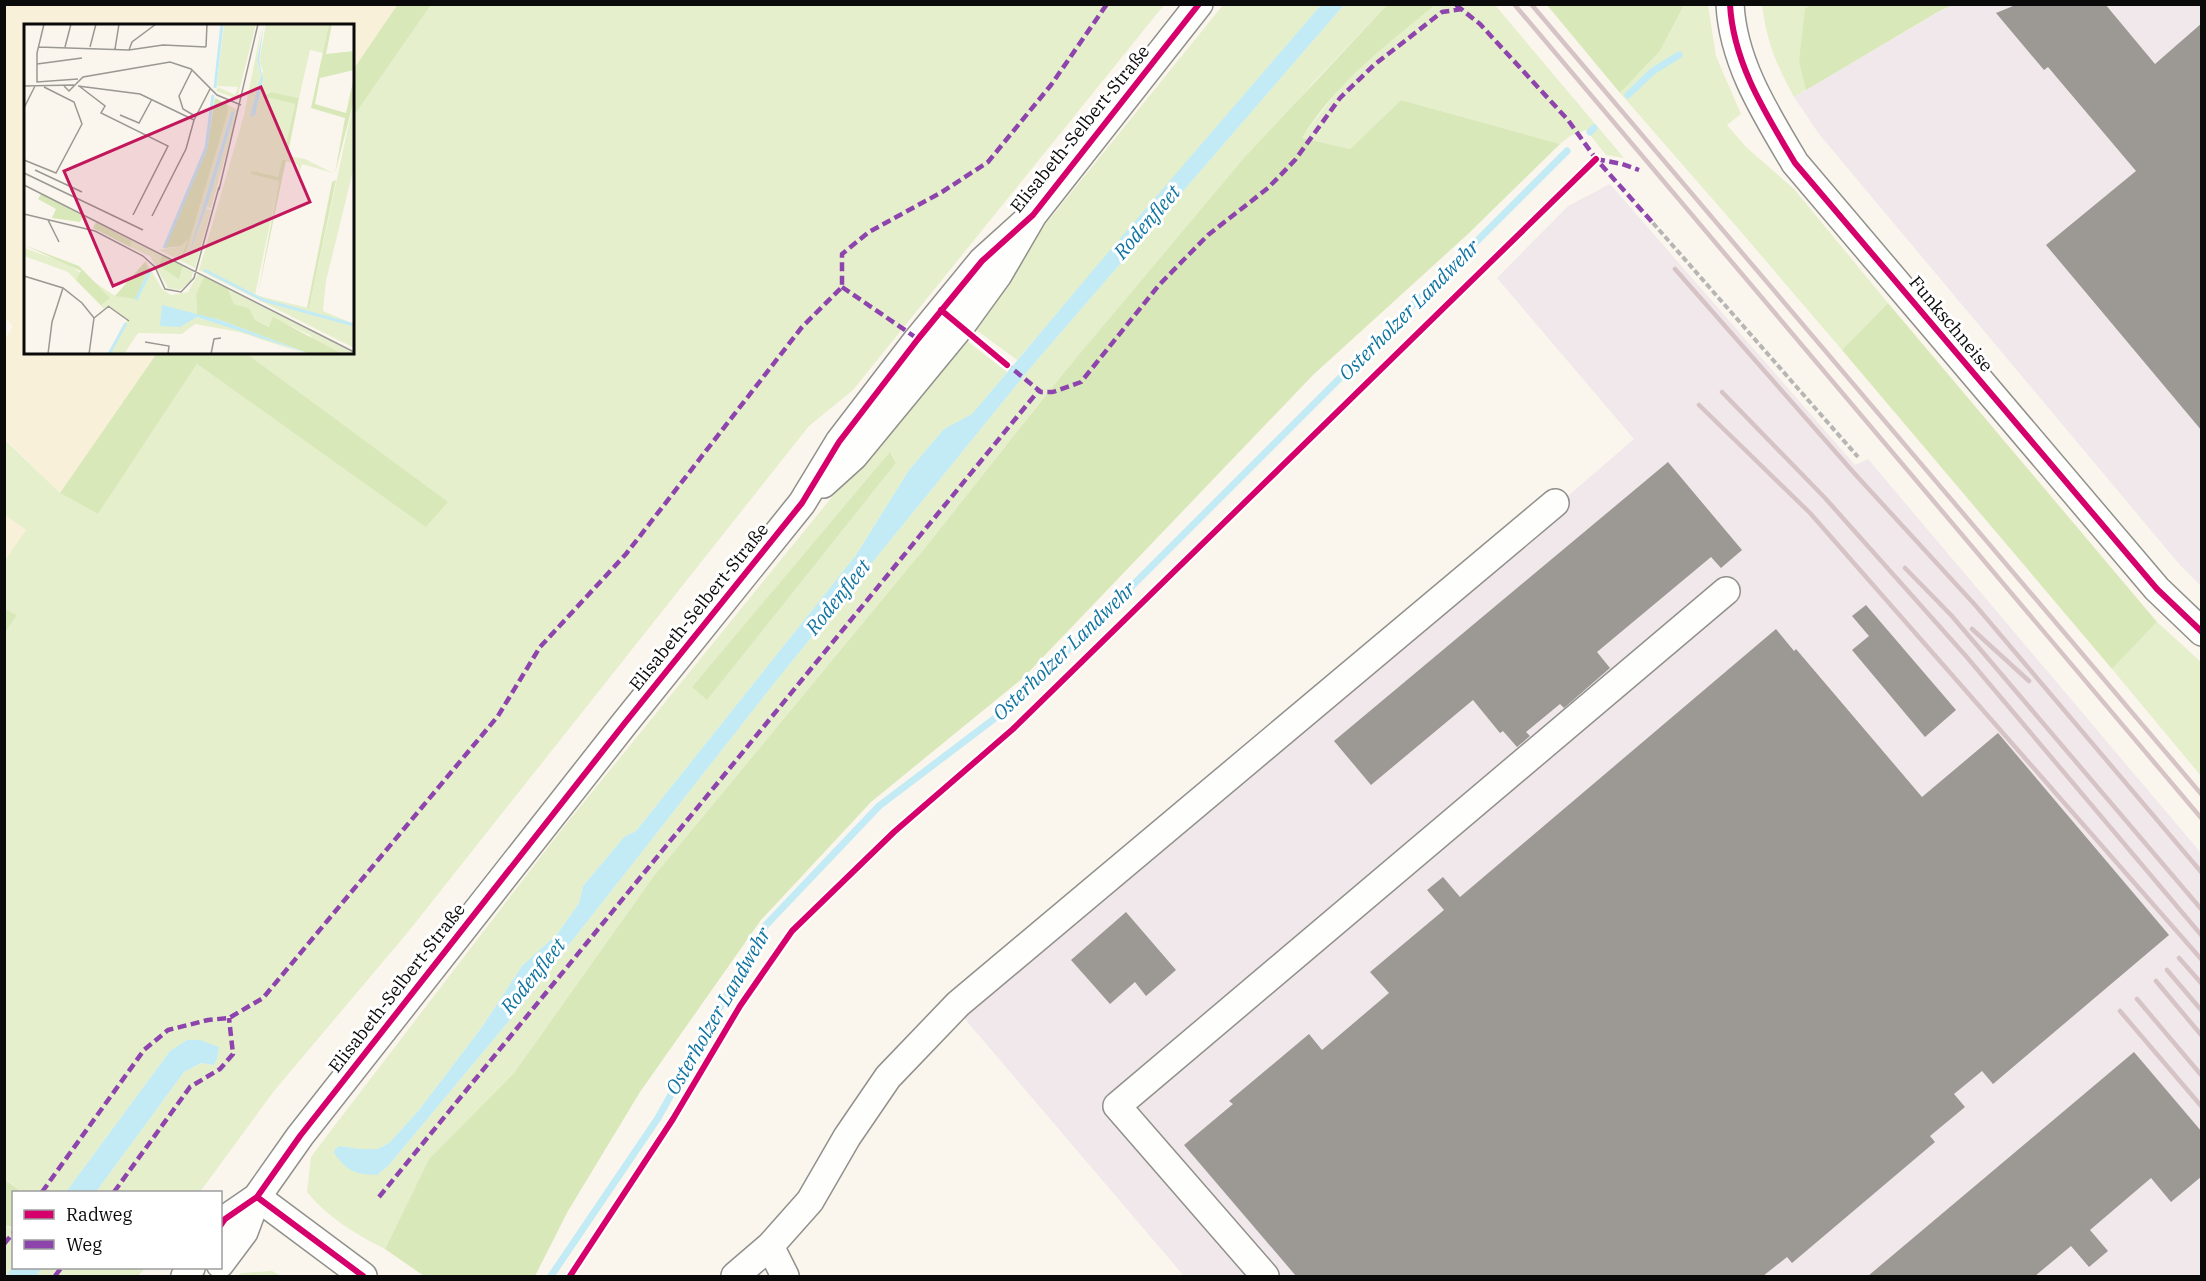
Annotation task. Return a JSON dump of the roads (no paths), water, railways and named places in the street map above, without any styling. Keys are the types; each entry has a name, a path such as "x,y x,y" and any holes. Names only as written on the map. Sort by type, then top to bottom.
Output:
{"street":[{"name":"Elisabeth-Selbert-Straße","path":"222,1262 244,1232 257,1197 300,1136 624,724 802,503 855,456 961,326 999,275 1033,215 1199,4"},
{"name":"Funkschneise","path":"1730,4 1737,48 1758,101 1795,163 2157,589 2202,632"},
{"path":"739,1276 770,1246 810,1201 847,1137 888,1077 958,1004 1555,502"},
{"path":"1265,1276 1117,1106 1726,591"},
{"name":"Elisabeth-Selbert-Straße","path":"222,1223 257,1197"},
{"path":"257,1197 363,1276"},
{"path":"770,1246 785,1276"}],"water":[{"name":"Rodenfleet","path":"1321,5 1344,5 1032,366 776,681 514,1015 389,1165 377,1175 357,1173 343,1164 334,1153 335,1149 340,1146 378,1149 390,1142 419,1110 482,1027 522,966 558,933 579,903 583,886 624,837 636,831 856,555 909,470 944,429 972,414"},
{"path":"187,1040 200,1040 219,1047 214,1065 201,1063 184,1072 97,1191 67,1191 170,1051"},
{"path":"12,1267 41,1269 36,1276 6,1276"}],"waterway":[{"path":"1628,95 1653,71 1679,55"},
{"path":"1590,132 1594,128"},
{"name":"Osterholzer Landwehr","path":"551,1276 658,1118 766,925 879,806 1015,703 1567,151"}],"railway":[{"path":"1514,4 2202,819"},
{"path":"1531,4 2202,795"},
{"path":"1675,269 1854,473 1976,606 2202,873"},
{"path":"1722,392 1825,498 1965,655 2202,936"},
{"path":"1699,405 1810,513 2202,960"},
{"path":"1905,568 1951,615 2202,910"},
{"path":"1972,629 2029,681"},
{"path":"2179,958 2202,984"},
{"path":"2167,970 2202,1011"},
{"path":"2156,981 2202,1036"},
{"path":"2137,999 2202,1076"},
{"path":"2120,1011 2202,1107"}]}
